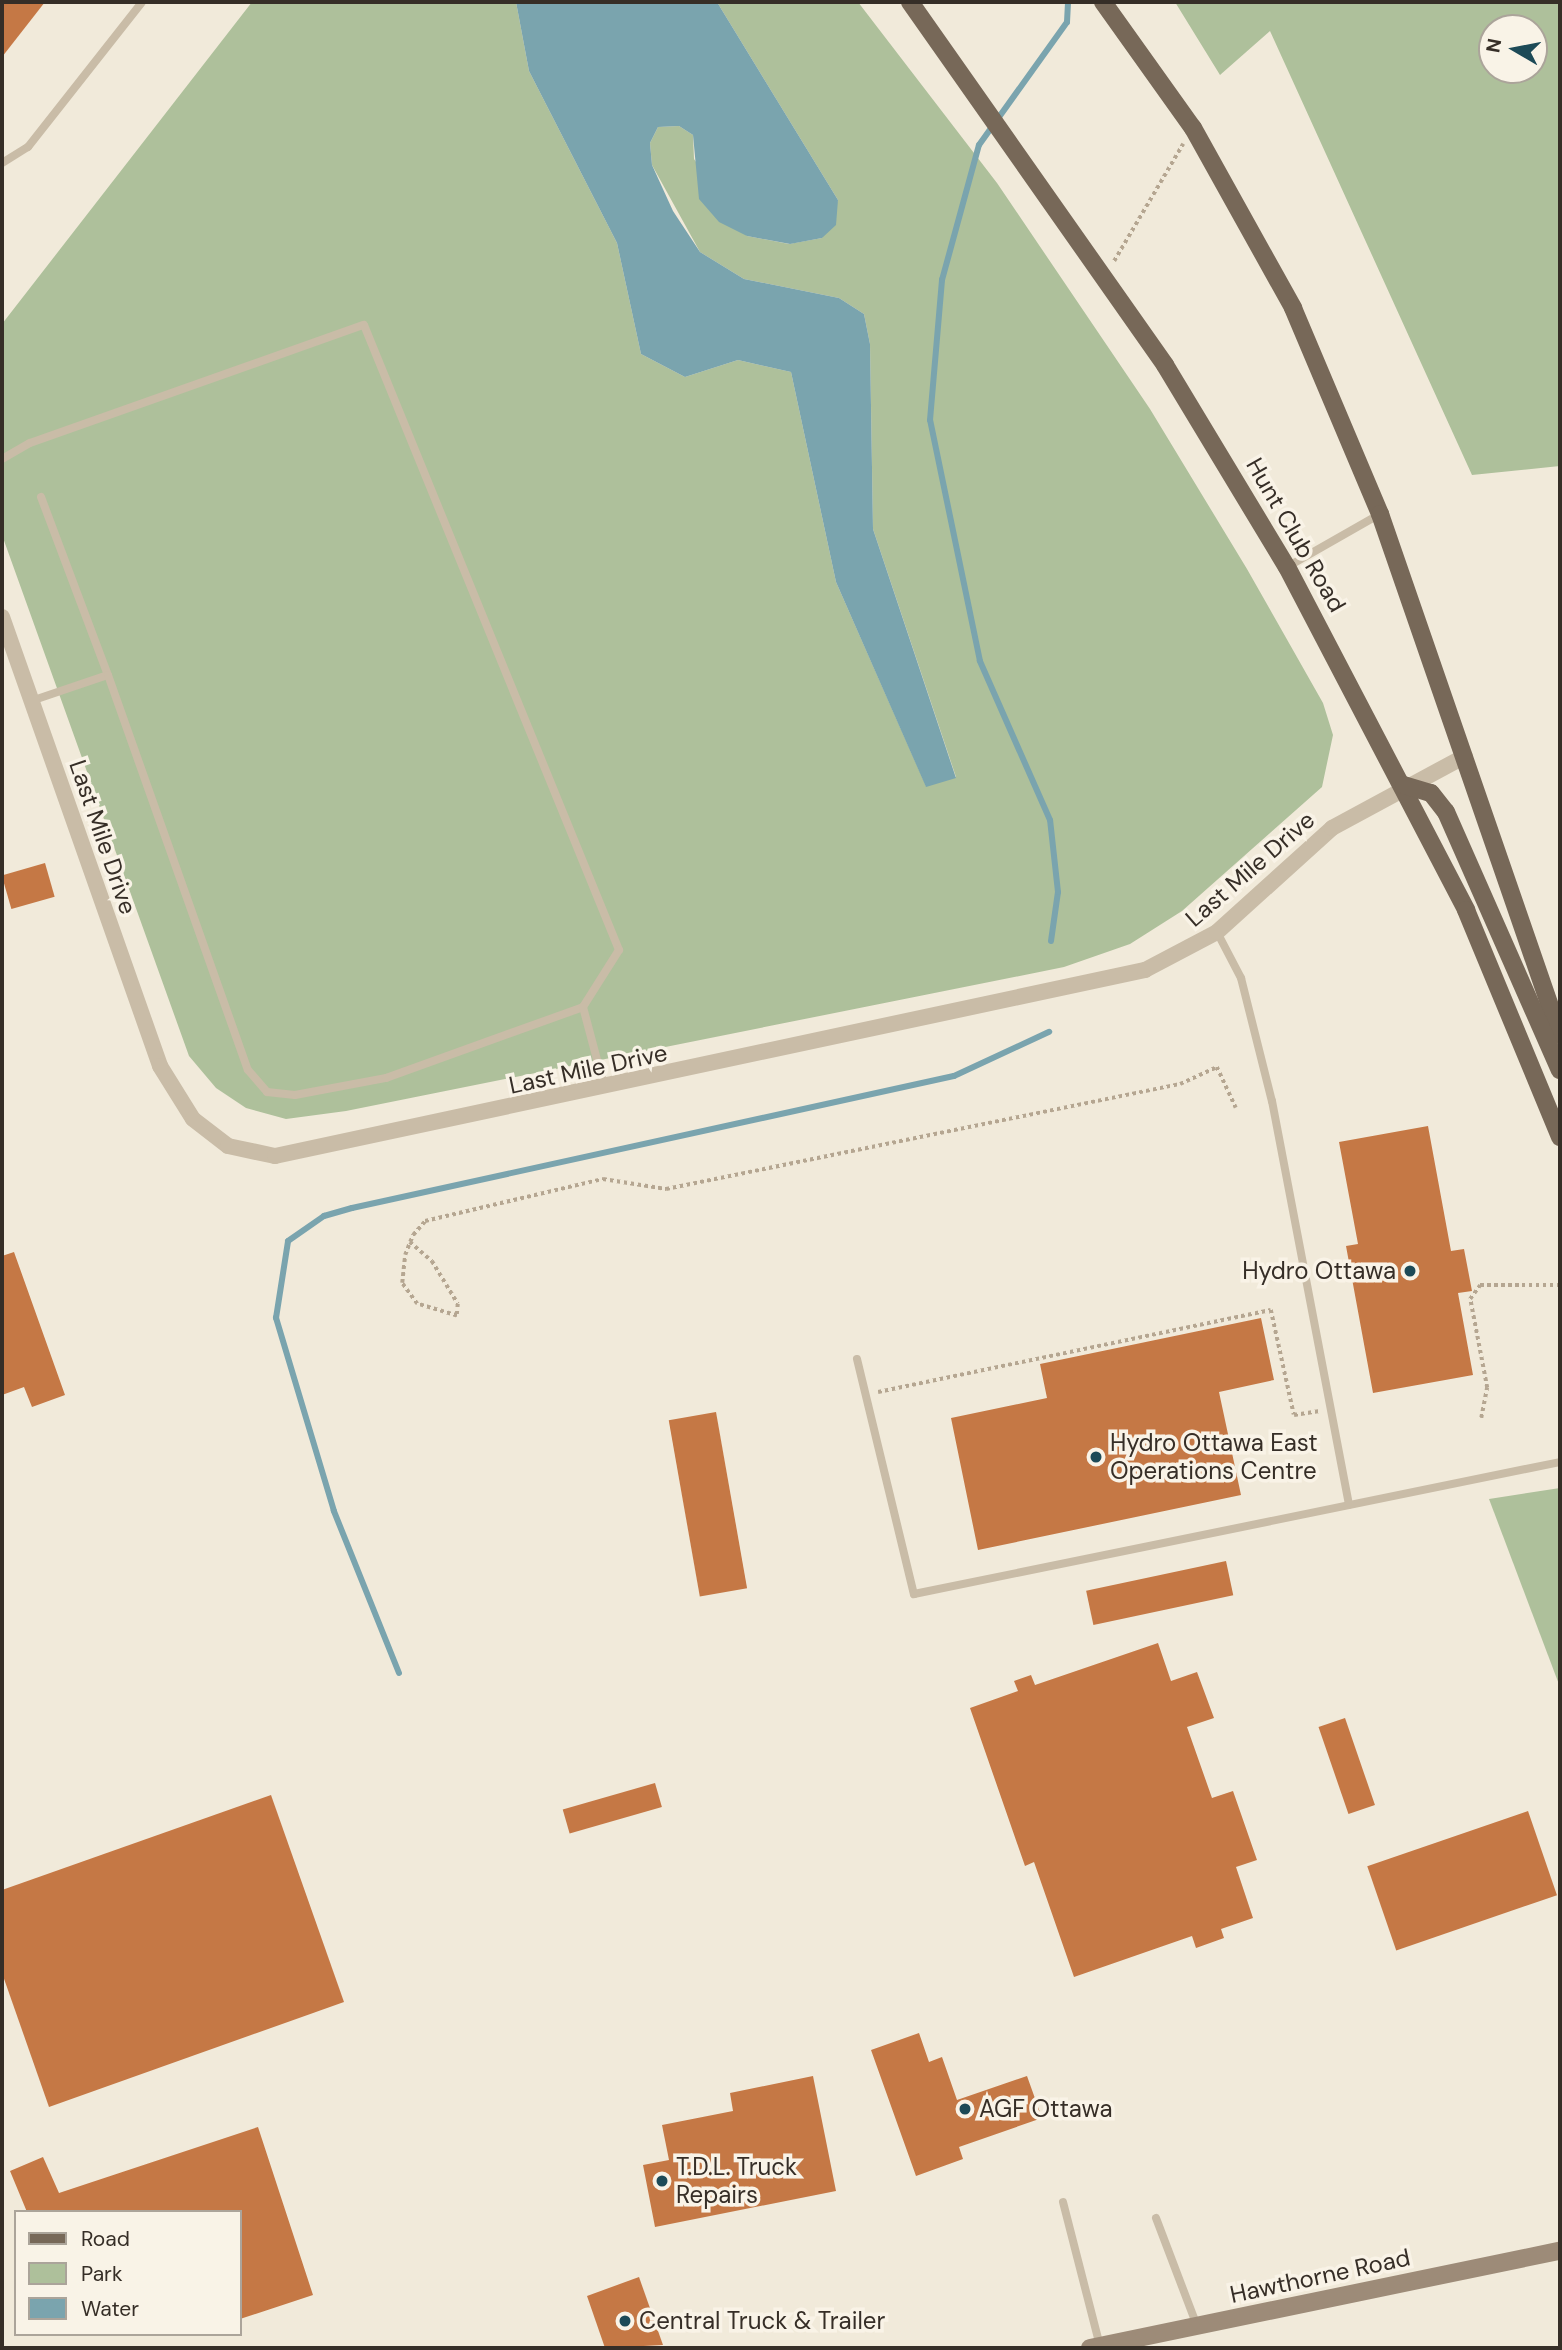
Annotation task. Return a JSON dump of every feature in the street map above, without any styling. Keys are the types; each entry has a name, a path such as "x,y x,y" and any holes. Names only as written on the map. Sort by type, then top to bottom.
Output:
{"main road":[{"name":"Hunt Club Road","path":"910,2 1172,376 1287,567 1404,785 1492,969 1560,1137"},
{"path":"1105,4 1193,128 1273,267 1380,514 1560,1035"},
{"path":"1404,785 1431,793 1446,812 1560,1070"},
{"name":"Hawthorne Road","path":"1095,2347 1560,2251"}],"street":[{"name":"Last Mile Drive","path":"2,617 160,1066 193,1119 228,1146 275,1156 1093,985 1177,958 1217,932 1299,853 1404,785 1465,755"}],"lane":[{"path":"2,163 28,147 142,2"},
{"path":"2,459 30,443 364,325 619,950 583,1007 386,1077 295,1095 267,1092 248,1070 108,674 41,497"},
{"path":"1287,567 1380,514"},
{"path":"31,701 108,674"},
{"path":"1217,932 1241,978 1272,1101 1349,1506"},
{"path":"583,1007 605,1088"},
{"path":"858,1359 914,1594 1560,1462"},
{"path":"1063,2202 1095,2347"},
{"path":"1156,2218 1197,2326"}],"path":[{"path":"1104,278 1193,128"},
{"path":"410,1242 432,1261 458,1304 457,1316 417,1304 402,1283 410,1242 425,1221 580,1182 624,1180 666,1189 1180,1084 1217,1067 1236,1108"},
{"path":"1481,1418 1487,1388 1470,1299 1480,1285 1560,1285"},
{"path":"866,1394 1271,1310 1294,1415 1331,1410"}],"green space":[{"path":"252,2 516,2 529,71 617,243 641,354 685,377 738,360 791,372 836,582 926,786 956,777 873,529 870,344 864,314 839,298 744,279 700,252 652,165 650,143 658,127 679,126 693,135 694,159 747,236 789,244 822,238 838,200 717,2 858,2 997,183 1150,409 1247,569 1323,703 1333,735 1322,787 1182,911 1130,944 1064,967 346,1111 286,1119 246,1108 216,1088 189,1056 2,535 2,324"},
{"path":"1175,2 1560,2 1560,466 1472,475 1270,31 1220,75"},
{"path":"1560,1488 1560,1687 1489,1499"}],"water":[{"path":"516,2 717,2 838,200 836,225 822,238 790,244 747,236 719,222 699,199 693,135 679,126 658,127 650,143 652,165 673,211 700,252 744,279 839,298 864,314 870,344 873,529 956,778 926,787 836,582 791,372 738,360 685,377 641,354 617,243 529,71"}],"building":[{"path":"2,2 45,2 2,57"},
{"path":"45,863 55,897 11,909 2,875"},
{"name":"Hydro Ottawa","path":"1428,1126 1451,1251 1464,1249 1472,1291 1458,1293 1473,1375 1373,1393 1346,1246 1358,1244 1339,1142"},
{"path":"14,1252 65,1395 32,1407 24,1387 2,1395 2,1256"},
{"name":"Hydro Ottawa East Operations Centre","path":"1261,1318 1274,1380 1219,1392 1241,1495 978,1550 951,1418 1047,1398 1040,1364"},
{"path":"716,1412 747,1588 700,1597 669,1420"},
{"path":"1226,1561 1233,1595 1093,1625 1086,1591"},
{"path":"1158,1643 1171,1681 1197,1672 1214,1718 1187,1727 1212,1798 1233,1791 1257,1860 1236,1867 1253,1918 1221,1929 1224,1938 1196,1948 1192,1936 1074,1977 1034,1862 1025,1866 970,1708 1018,1691 1014,1681 1031,1675 1035,1685"},
{"path":"1345,1718 1375,1805 1348,1814 1319,1727"},
{"path":"655,1783 662,1807 570,1833 563,1809"},
{"path":"271,1795 344,2002 49,2107 2,1973 2,1890"},
{"path":"1528,1811 1557,1895 1396,1950 1367,1866"},
{"name":"AGF Ottawa","path":"919,2033 929,2062 942,2057 957,2100 1027,2076 1042,2118 959,2147 963,2159 916,2176 871,2050"},
{"path":"813,2076 836,2191 655,2227 643,2165 669,2160 662,2125 733,2111 730,2093"},
{"path":"258,2127 313,2295 242,2318 242,2210 26,2210 10,2171 43,2157 59,2193"},
{"name":"Central Truck & Trailer","path":"639,2277 663,2345 605,2348 587,2296"}],"waterway":[{"path":"1051,941 1058,892 1050,820 980,661 930,420 942,280 979,145 1067,22 1068,2"},
{"path":"399,1673 334,1511 276,1318 288,1241 324,1216 352,1208 954,1076 1049,1032"}],"place":[{"name":"Hydro Ottawa","path":"1410,1271"},
{"name":"Hydro Ottawa East Operations Centre","path":"1096,1457"},
{"name":"AGF Ottawa","path":"965,2109"},
{"name":"T.D.L. Truck Repairs","path":"662,2181"},
{"name":"Central Truck & Trailer","path":"625,2321"}]}
